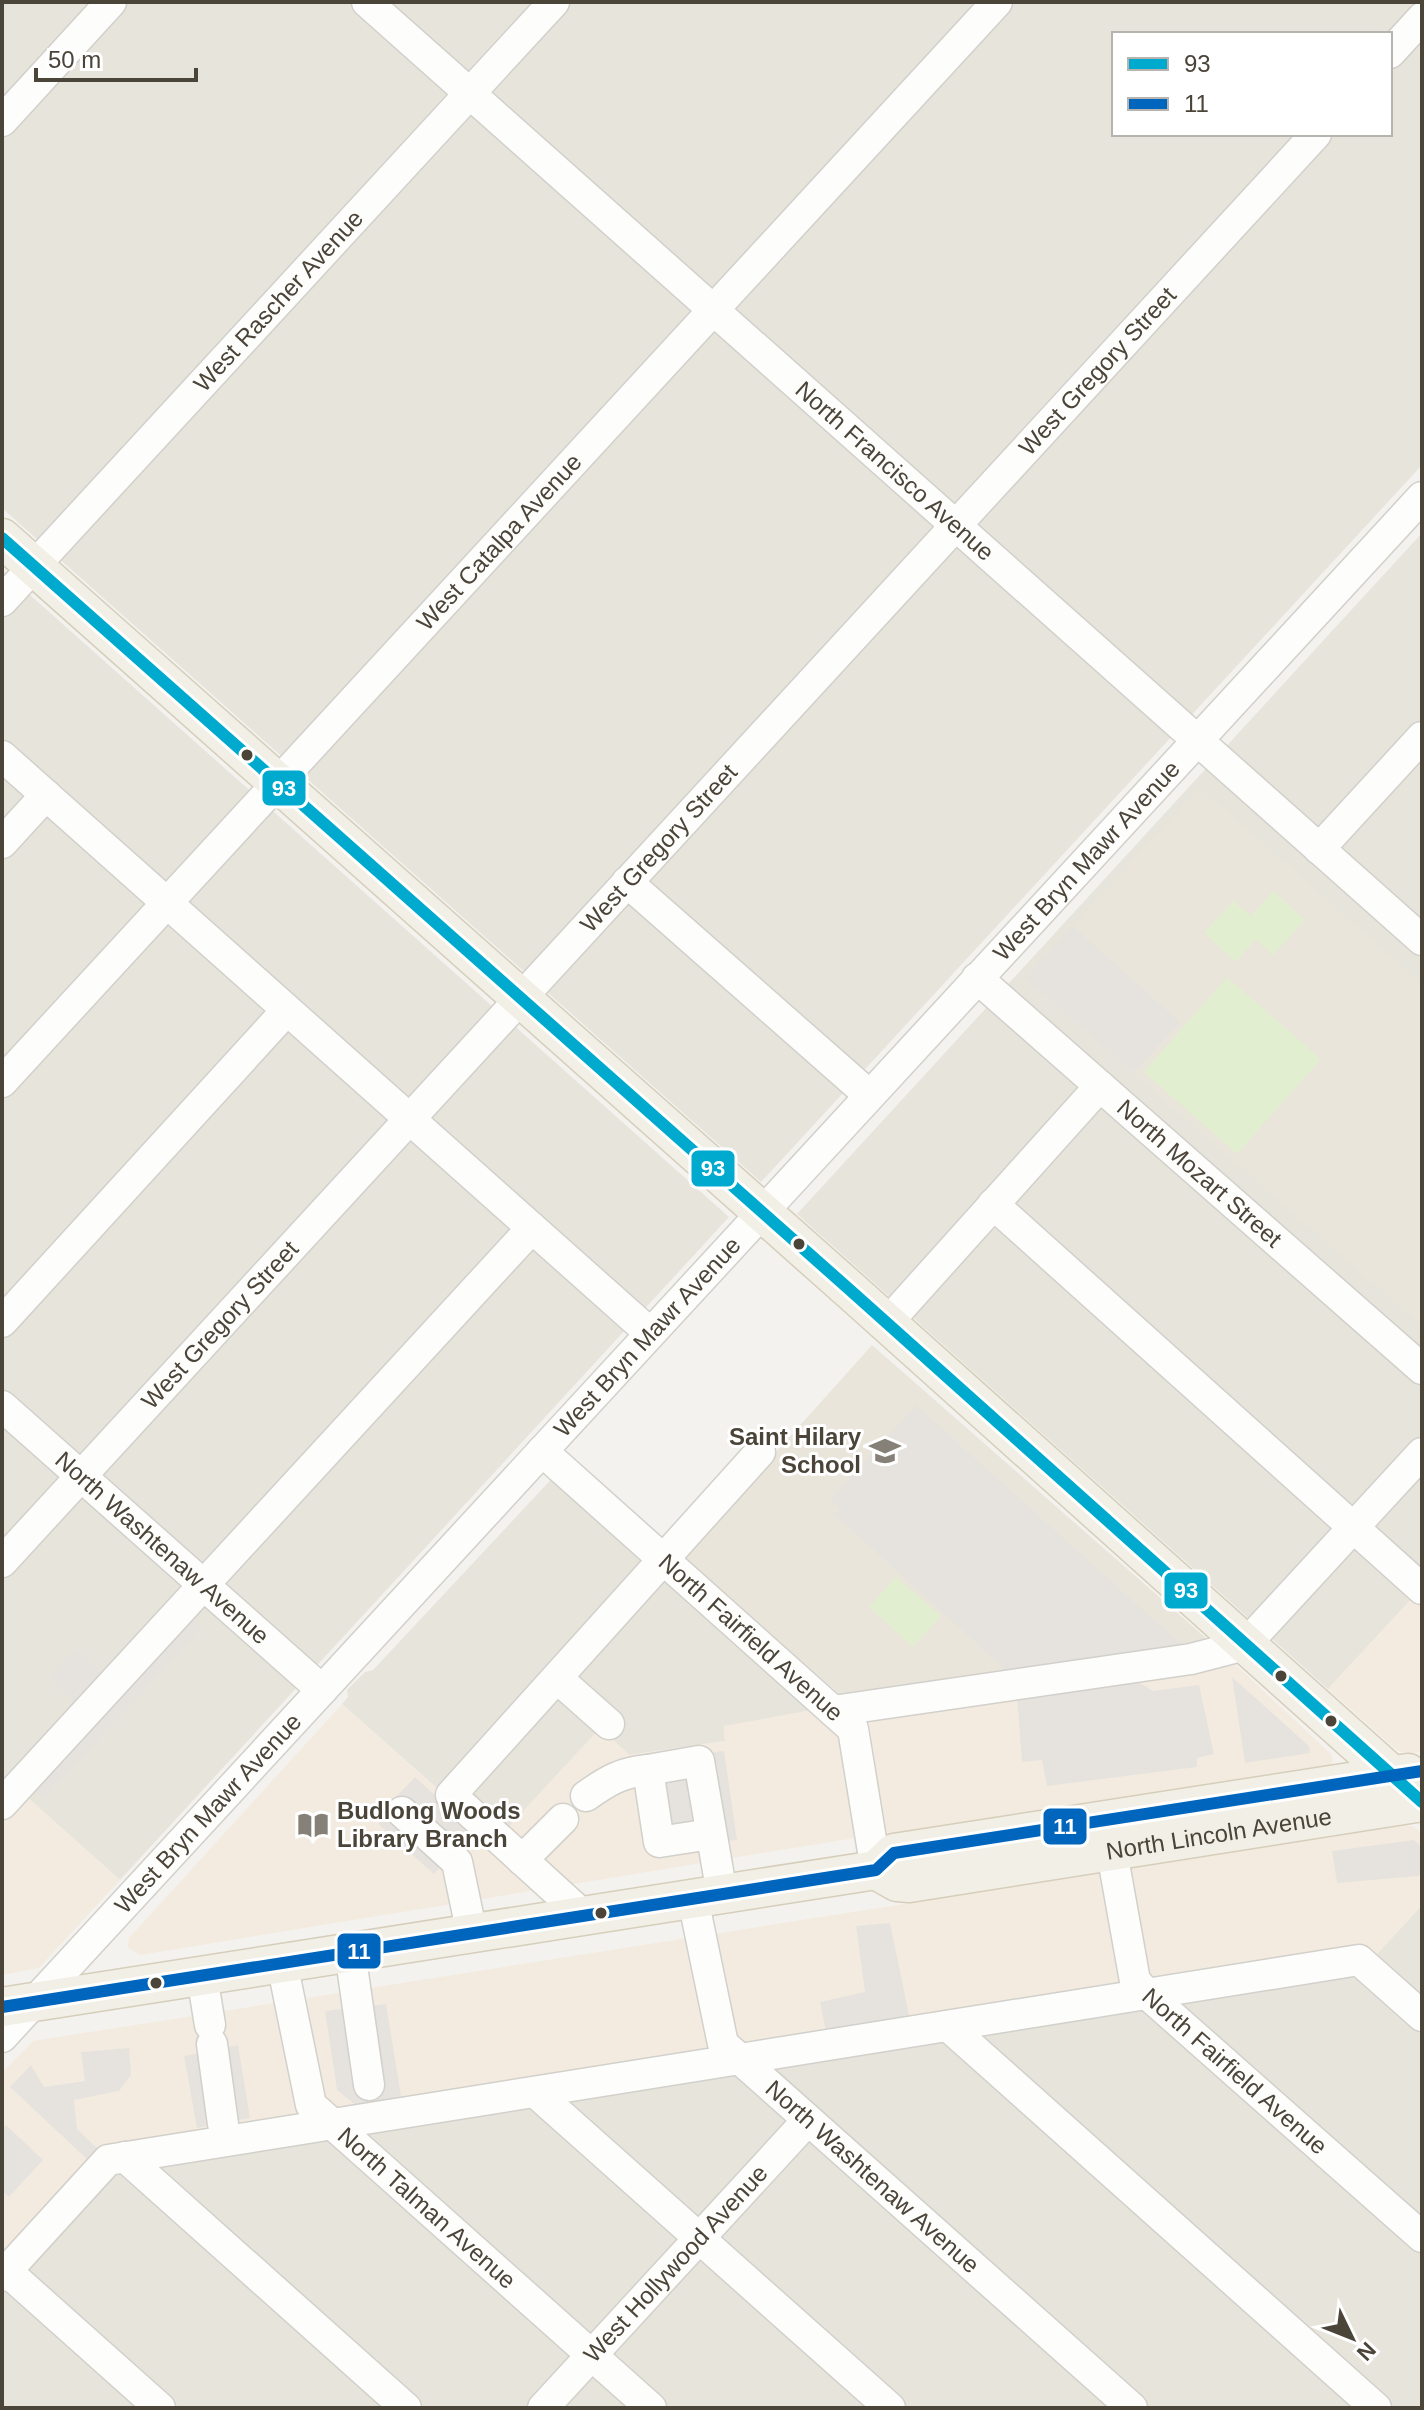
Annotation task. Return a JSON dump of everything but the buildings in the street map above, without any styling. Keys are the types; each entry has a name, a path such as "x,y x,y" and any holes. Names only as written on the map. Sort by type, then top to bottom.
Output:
{"main road":[{"path":"2,538 1245,1645 1407,1773 1422,1802"},
{"name":"North Lincoln Avenue","path":"1109,1836 1407,1773"},
{"name":"North Lincoln Avenue","path":"18,2004 876,1870 894,1853 1109,1836 1422,1802"}],"street":[{"path":"2,121 111,2"},
{"name":"North Francisco Avenue","path":"367,2 1422,940"},
{"name":"West Rascher Avenue","path":"2,601 554,2"},
{"name":"West Catalpa Avenue","path":"2,1082 997,2"},
{"path":"1392,51 1422,18"},
{"name":"West Gregory Street","path":"2,1562 1314,136"},
{"name":"West Bryn Mawr Avenue","path":"2,2037 18,2004 322,1690 1420,502"},
{"path":"1319,849 1422,737"},
{"path":"2,756 650,1333"},
{"path":"2,843 46,795"},
{"path":"627,882 869,1095"},
{"name":"North Mozart Street","path":"977,978 1422,1369"},
{"path":"2,1322 287,1010"},
{"path":"887,1323 1100,1086"},
{"path":"993,1204 1422,1589"},
{"path":"2,1804 532,1228"},
{"name":"North Washtenaw Avenue","path":"2,1406 322,1690"},
{"name":"North Fairfield Avenue","path":"542,1451 853,1729 876,1870"},
{"path":"584,1916 451,1795 760,1452"},
{"path":"833,1711 1191,1659 1245,1645 1422,1453"},
{"path":"557,1678 609,1724"},
{"name":"North Washtenaw Avenue","path":"648,1770 699,1761 711,1834 707,1896 723,2044 1132,2408"},
{"path":"586,1796 610,1779 627,1772 648,1770 659,1842 711,1834"},
{"path":"402,1812 457,1862 472,1934"},
{"path":"522,1860 563,1819"},
{"name":"North Fairfield Avenue","path":"1109,1836 1135,1981 1422,2237"},
{"path":"350,1952 369,2085"},
{"path":"160,2408 4,2272 108,2160 1359,1960 1422,2016"},
{"name":"North Talman Avenue","path":"282,1963 311,2105 651,2408"},
{"path":"202,1976 223,2124"},
{"path":"948,2026 1376,2408"},
{"path":"535,2092 890,2408"},
{"name":"West Hollywood Avenue","path":"543,2408 808,2120"},
{"path":"125,2157 406,2408"}],"shaded area":[{"path":"2,2 1422,2 1422,465 761,1182 2,508"},
{"path":"1422,533 1422,1597 1417,1593 1328,1689 797,1214"},
{"path":"2,570 729,1217 120,1880 18,1789 2,1806"},
{"path":"1200,788 1422,984 1422,1326 1025,978"},
{"path":"1073,926 1180,1022 1134,1073 1025,978"},
{"name":"Saint Hilary School","path":"872,1345 1222,1652 854,1707 682,1557"},
{"path":"916,1405 1181,1644 1009,1673 835,1515 840,1509 830,1500"},
{"path":"559,1471 829,1707 724,1727 725,1741 629,1755 498,1838 342,1704 348,1697 347,1690 365,1672 373,1670"},
{"path":"1417,1593 1422,1597 1422,1752 1412,1753 1400,1752 1328,1689"},
{"path":"181,1608 202,1627 44,1799 23,1779"},
{"path":"77,1648 107,1678 79,1707 49,1677"},
{"path":"1222,1652 1332,1755 1333,1762 1328,1767 893,1835 887,1832 869,1719"},
{"path":"1232,1677 1309,1746 1310,1753 1245,1763"},
{"path":"1132,1678 1153,1691 1199,1685 1214,1754 1197,1758 1197,1767 1047,1786 1042,1760 1022,1762 1017,1698"},
{"path":"342,1704 447,1798 498,1838 600,1728 630,1755 725,1741 724,1726 829,1707 853,1728 873,1835 140,1955 128,1948 129,1938"},
{"path":"724,1751 737,1840 647,1849 633,1762"},
{"path":"415,1777 474,1831 434,1874 378,1824 398,1803 394,1799"},
{"path":"18,1789 120,1880 39,1968 2,1975 2,1806"},
{"path":"1406,1825 1422,1834 1422,1905 1366,1966 109,2160 2,2254 2,2073 33,2041"},
{"path":"1414,1840 1422,1847 1422,1873 1418,1876 1337,1883 1332,1851"},
{"path":"1422,1905 1422,2408 2,2408 2,2254 109,2160 1366,1966"},
{"path":"890,1923 911,2024 826,2032 820,2002 865,1992 856,1926"},
{"path":"386,2004 402,2102 358,2107 337,2090 325,2011"},
{"path":"238,2045 250,2118 197,2128 184,2056"},
{"path":"129,2048 131,2075 119,2091 74,2100 77,2129 99,2150 89,2161 10,2087 31,2065 44,2087 85,2081 81,2052"},
{"path":"6,2125 43,2160 9,2197 2,2191 2,2129"}],"green space":[{"path":"1273,891 1305,920 1273,955 1256,939 1236,962 1204,933 1233,901 1251,916"},
{"path":"1227,977 1321,1059 1237,1154 1144,1072"},
{"path":"896,1577 941,1616 913,1647 869,1607"}],"transit line":[{"name":"93","path":"2,538 1422,1802"},
{"name":"11","path":"2,2007 876,1870 894,1853 1422,1771"}],"place":[{"name":"Saint Hilary School","path":"885,1451"},
{"name":"Budlong Woods Library Branch","path":"313,1825"}]}
